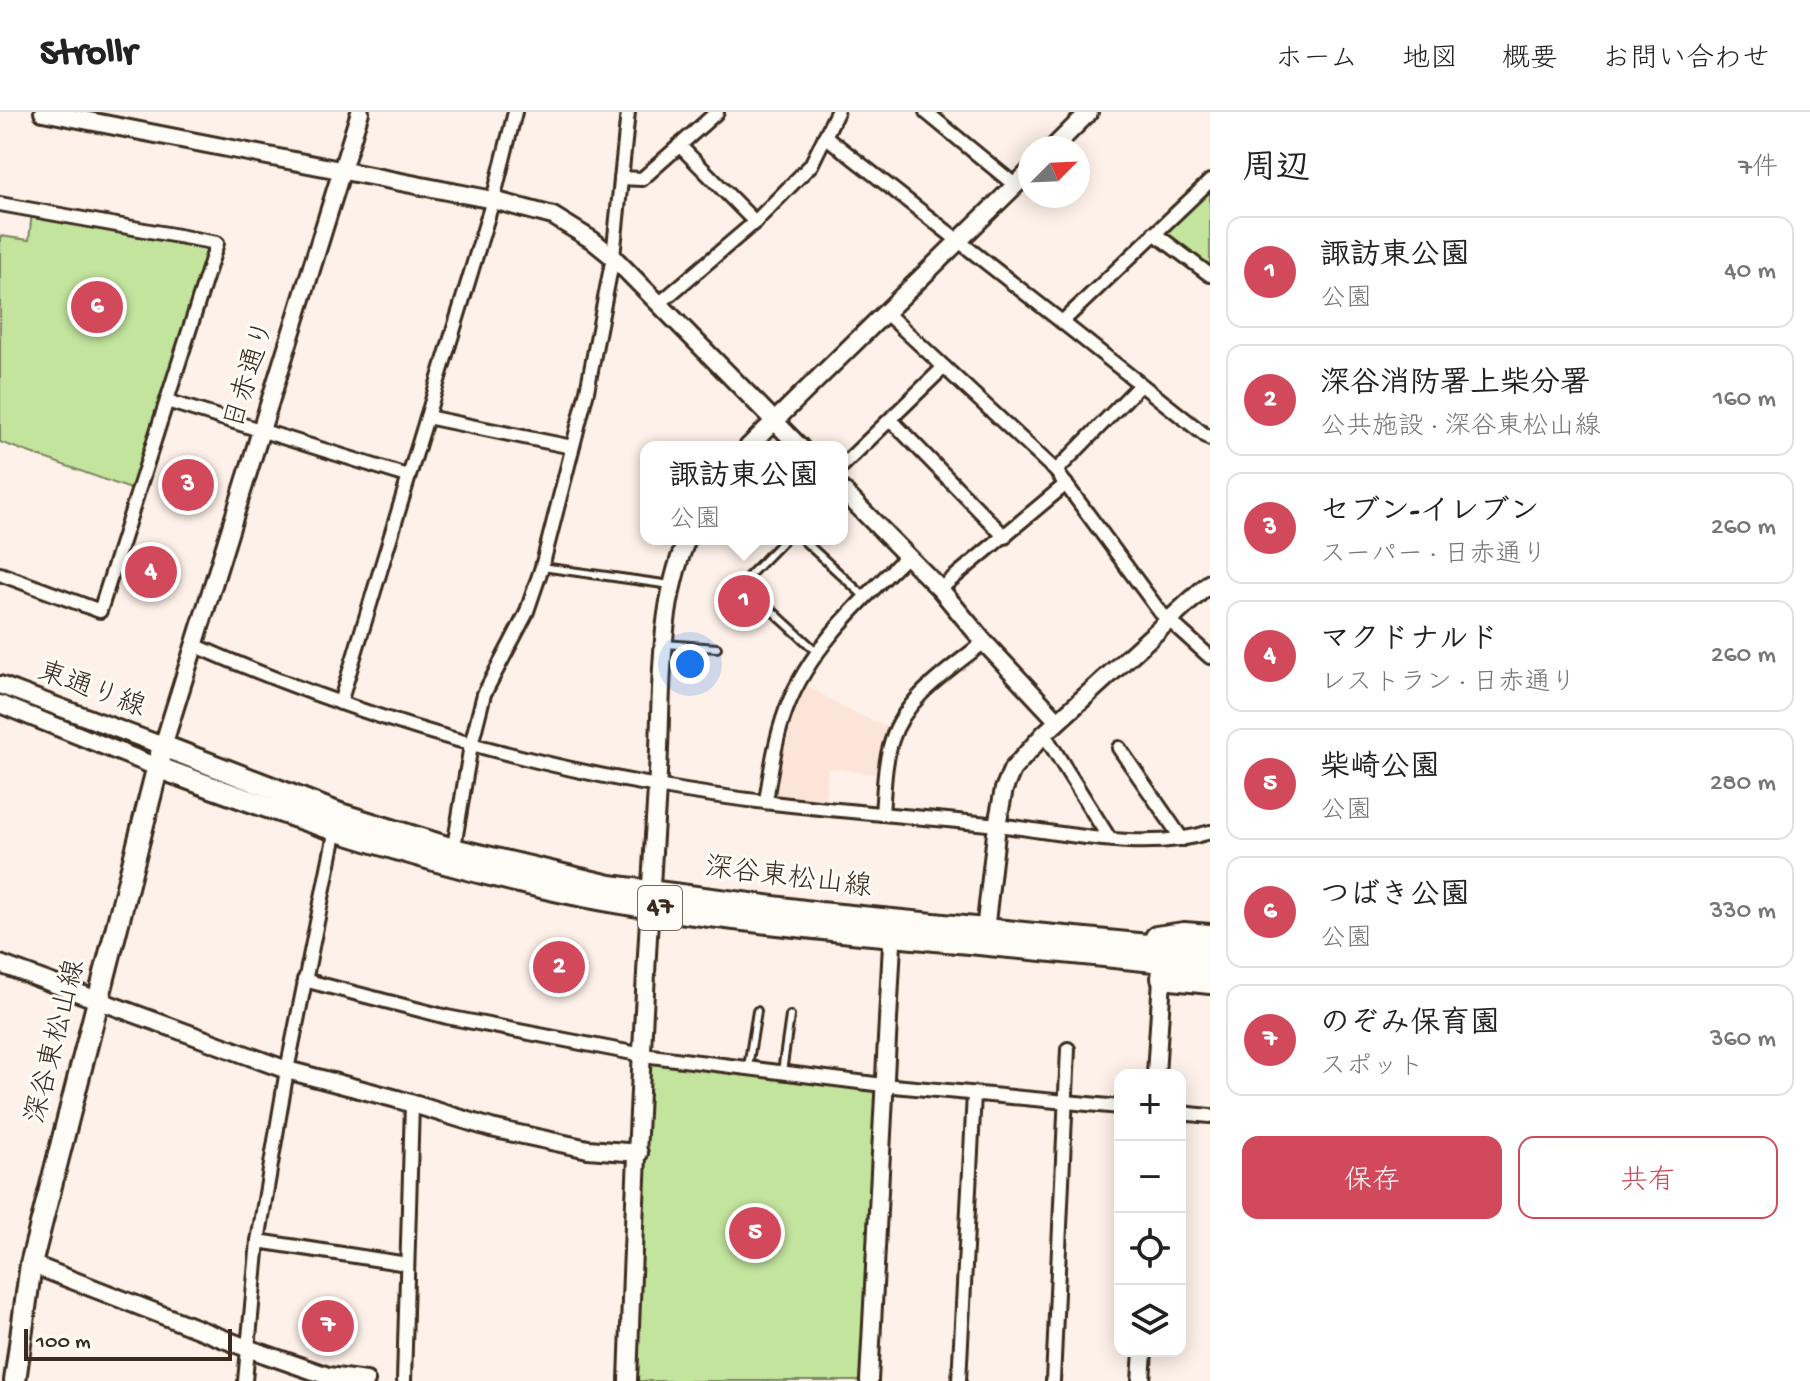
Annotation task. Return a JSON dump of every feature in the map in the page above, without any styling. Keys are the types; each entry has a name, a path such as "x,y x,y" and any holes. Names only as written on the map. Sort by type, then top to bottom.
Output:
{"main road":[{"name":"深谷東松山線","path":"15,1381 31,1264 96,999 163,746 338,822"},
{"name":"深谷東松山線","path":"157,767 256,804 338,822 452,856 537,870 649,898 820,913 893,928 1210,967"},
{"path":"1128,942 1184,933 1210,935"},
{"name":"深谷東松山線","path":"984,937 1128,942 1172,963 1210,951"},
{"path":"1172,963 1210,983"}],"street":[{"path":"43,112 342,169 493,200 553,216 613,257 794,441"},
{"name":"日赤通り","path":"163,746 360,112"},
{"path":"340,703 493,200 515,112"},
{"path":"452,856 471,745 484,694 526,614 542,567 587,391 613,257 628,112"},
{"path":"621,178 642,179 717,112"},
{"path":"660,303 755,222 811,165 837,112"},
{"path":"754,441 1016,186 926,112"},
{"path":"1065,136 1089,112"},
{"path":"825,136 1210,439"},
{"path":"679,145 755,222"},
{"path":"1062,322 1210,181"},
{"path":"0,204 217,243 100,611 0,574"},
{"path":"1154,233 1210,275"},
{"path":"886,313 1056,471 1160,612 1210,657"},
{"path":"848,460 944,367"},
{"path":"1056,471 1140,385"},
{"path":"167,401 407,476"},
{"path":"427,417 572,447"},
{"path":"891,420 1005,537"},
{"path":"940,589 1066,484"},
{"path":"848,496 940,589 984,642 1058,721"},
{"path":"628,1381 649,898 665,644 671,585 685,545"},
{"path":"766,801 774,752 786,709 817,652 865,597 907,556"},
{"path":"984,937 997,825 1004,789 1012,770 1044,734 1210,583"},
{"path":"882,814 891,741 902,718 922,693 984,642"},
{"path":"194,645 340,703 471,745 657,786 766,801 1109,838 1163,842 1210,832"},
{"name":"東通り線","path":"0,685 163,746"},
{"name":"東通り線","path":"0,704 157,767"},
{"path":"1044,734 1109,838"},
{"path":"1119,748 1182,839"},
{"path":"245,1381 258,1241 304,980 338,822"},
{"path":"869,1381 893,928"},
{"path":"1157,1069 1172,963"},
{"path":"0,964 287,1070 545,1141 588,1149 639,1153"},
{"path":"304,980 447,1017 643,1055 883,1085 1114,1107"},
{"path":"1053,1381 1068,1049"},
{"path":"959,1381 974,1094"},
{"path":"404,1381 412,1104"},
{"path":"1186,1114 1210,1116"},
{"path":"258,1241 407,1264"},
{"path":"31,1264 328,1378 366,1381"},
{"path":"1141,1381 1143,1357"}],"lane":[{"path":"779,545 742,583 817,652"},
{"path":"809,545 865,597"},
{"path":"542,567 671,585"},
{"path":"665,644 717,648"},
{"path":"748,1068 757,1011"},
{"path":"782,1072 790,1016"}],"shaded area":[{"path":"805,684 846,709 892,729 881,775 828,768 825,802 778,797 775,793 793,710"}],"green space":[{"path":"1210,188 1210,269 1167,236 1167,229"},
{"path":"32,212 213,245 136,491 0,442 0,236 29,240"},
{"path":"734,583 764,609 754,620 725,594"},
{"path":"643,1055 883,1085 869,1381 628,1381"}],"place":[{"name":"つばき公園","path":"97,307"},
{"name":"セブン-イレブン","path":"188,485"},
{"name":"マクドナルド","path":"151,572"},
{"name":"諏訪東公園","path":"744,601"},
{"name":"深谷消防署上柴分署","path":"559,967"},
{"name":"柴崎公園","path":"755,1233"},
{"name":"のぞみ保育園","path":"328,1326"}]}
